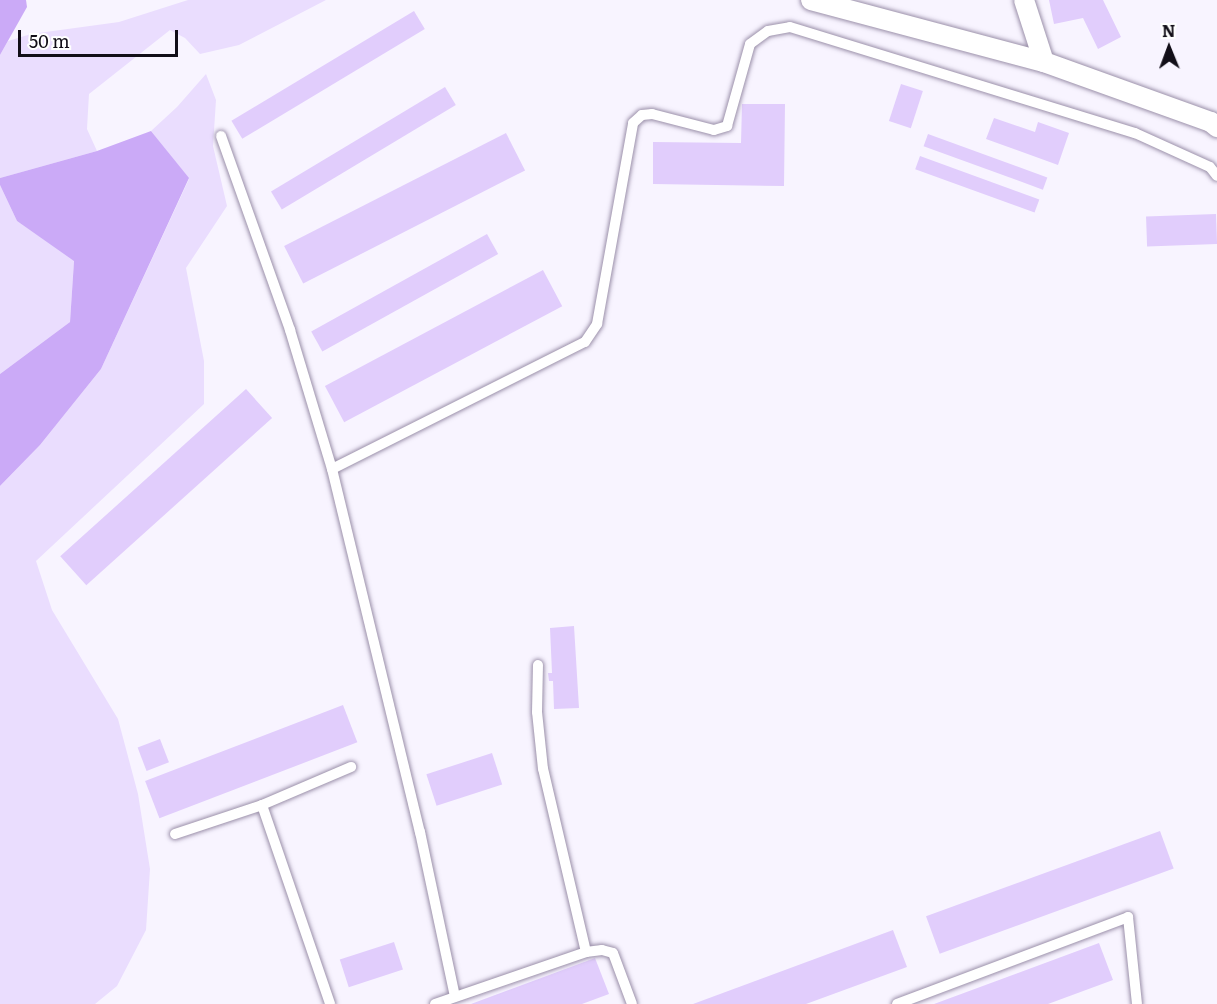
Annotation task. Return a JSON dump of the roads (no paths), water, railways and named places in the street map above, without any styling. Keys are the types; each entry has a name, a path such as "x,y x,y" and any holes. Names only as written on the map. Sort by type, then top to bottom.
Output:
{"street":[{"path":"811,0 832,3 1044,62 1211,122 1217,127"},
{"path":"1024,0 1044,62"}],"lane":[{"path":"332,469 585,342 597,324 633,123 642,115 652,114 714,130 727,126 750,44 768,31 790,27 1135,133 1210,167 1217,176"},
{"path":"221,136 290,330 332,469 420,832 456,996"},
{"path":"538,665 537,712 543,769 586,952"},
{"path":"175,834 262,805 351,766"},
{"path":"262,805 330,1004"},
{"path":"897,1004 1128,917 1137,1004"},
{"path":"435,1004 586,952 602,950 613,953 632,1004"}]}
